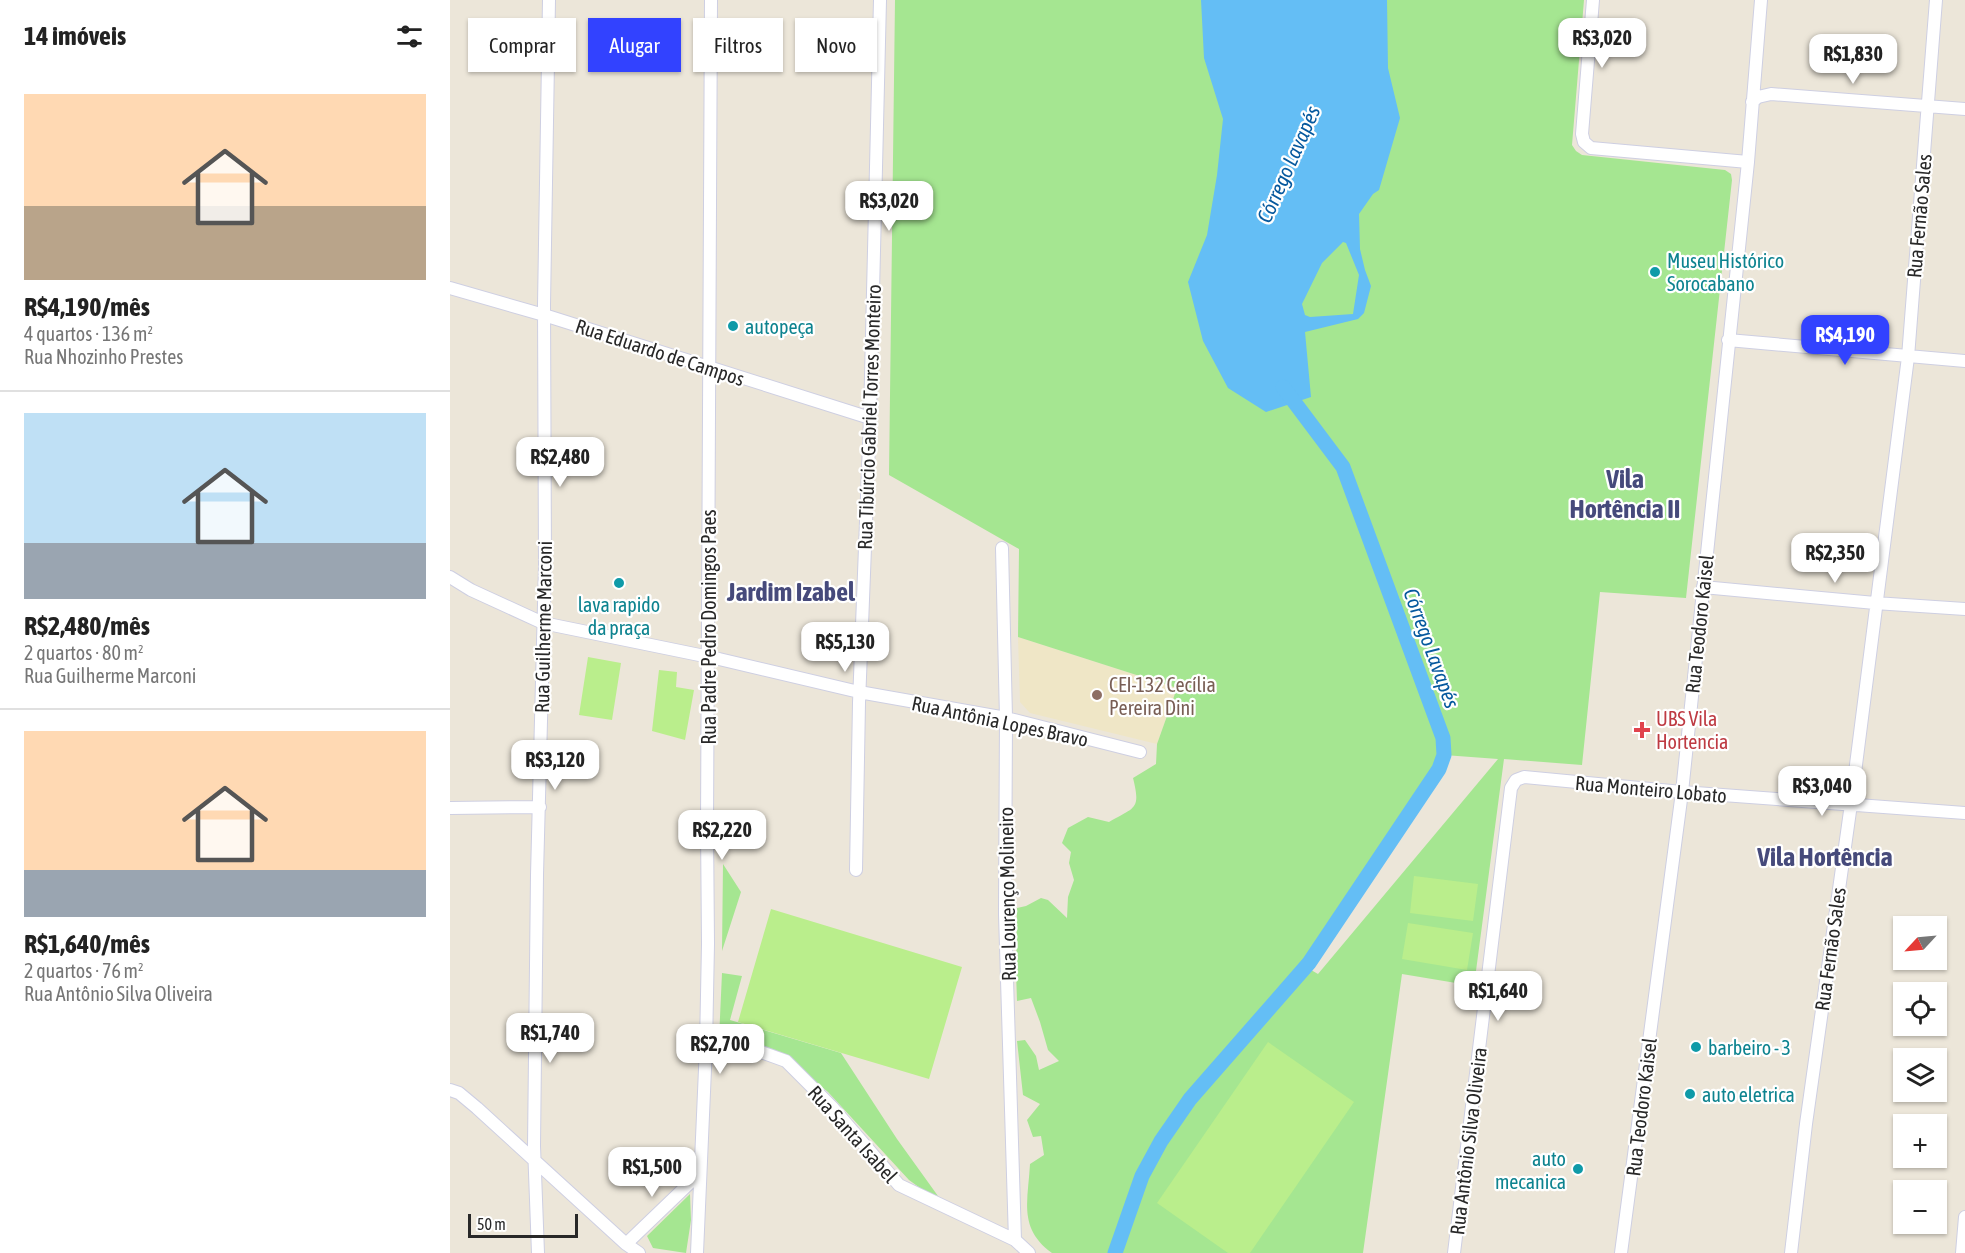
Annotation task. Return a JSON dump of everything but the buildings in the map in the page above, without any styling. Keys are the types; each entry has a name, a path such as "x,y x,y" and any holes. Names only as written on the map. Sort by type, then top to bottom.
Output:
{"street":[{"name":"Rua Guilherme Marconi","path":"538,1253 534,1160 545,566 544,315 549,0"},
{"name":"Rua Padre Pedro Domingos Paes","path":"697,1253 708,944 711,0"},
{"name":"Rua Tibúrcio Gabriel Torres Monteiro","path":"856,870 859,692 870,418 880,0"},
{"path":"1593,0 1582,134 1584,142 1591,148 1748,162"},
{"name":"Rua Teodoro Kaisel","path":"1621,1253 1682,792 1748,162 1761,0"},
{"name":"Rua Fernão Sales","path":"1791,1253 1806,1124 1851,804 1908,357 1936,0"},
{"path":"1752,102 1758,97 1771,94 1965,109"},
{"name":"Rua Eduardo de Campos","path":"450,288 544,315 870,418"},
{"path":"1728,340 1965,362"},
{"name":"Rua Lourenço Molineiro","path":"1002,548 1006,718 1005,914 1015,1240"},
{"name":"Rua Antônia Lopes Bravo","path":"450,577 471,590 543,623 708,657 859,692 1006,718 1140,752"},
{"path":"1703,587 1965,609"},
{"name":"Rua Monteiro Lobato","path":"1516,780 1524,777 1682,792 1965,813"},
{"name":"Rua Antônio Silva Oliveira","path":"1454,1253 1510,788 1516,780"},
{"path":"450,808 540,807"},
{"name":"Rua Santa Isabel","path":"706,1046 753,1049 786,1061 832,1107 899,1185 1015,1240 1029,1253"},
{"path":"450,1090 459,1093 626,1244 639,1253"},
{"path":"626,1244 699,1174"},
{"path":"1962,1253 1965,1217"}],"shaded area":[{"name":"CEI-132 Cecília Pereira Dini","path":"1018,637 1177,688 1157,744 1030,713 1020,702"}],"green space":[{"path":"895,0 1584,0 1572,145 1576,151 1582,155 1725,170 1731,174 1686,598 1600,592 1582,765 1504,759 1474,986 1402,974 1363,1253 1052,1253 1034,1234 1027,1213 1030,1164 1044,1155 1041,1136 1033,1137 1027,1120 1040,1104 1023,1095 1017,1041 1025,1040 1036,1056 1039,1070 1059,1061 1048,1050 1031,998 1017,1001 1017,908 1041,898 1048,900 1067,918 1068,897 1074,880 1069,863 1071,852 1062,843 1068,828 1088,817 1109,822 1134,806 1136,796 1133,778 1156,764 1157,744 1177,688 1018,637 1019,549 889,475","holes":["1444,755 1498,759 1318,974 1306,967 1439,769"]},
{"path":"588,657 621,663 612,720 579,715"},
{"path":"659,670 677,672 676,687 694,690 685,740 652,731"},
{"path":"723,864 741,892 722,951"},
{"path":"1414,876 1478,884 1473,921 1410,913"},
{"path":"771,909 962,967 929,1079 738,1022"},
{"path":"1408,923 1473,933 1467,970 1402,959"},
{"path":"722,973 742,976 730,1020 841,1053 897,1139 938,1196 927,1193 909,1180 828,1092 785,1057 752,1046 719,1039"},
{"path":"1268,1042 1354,1102 1250,1253 1228,1253 1157,1203"},
{"path":"690,1194 691,1220 686,1253 653,1248 647,1236"}],"water":[{"path":"1201,0 1387,0 1388,68 1400,118 1379,190 1373,194 1359,214 1360,249 1371,286 1364,313 1358,319 1305,332 1311,397 1266,412 1228,388 1203,341 1188,282 1207,235 1223,119 1204,58","holes":["1343,242 1346,243 1359,275 1353,314 1310,317 1305,315 1302,304 1322,263"]}],"waterway":[{"name":"Córrego Lavapés","path":"1115,1253 1142,1176 1161,1141 1190,1099 1309,963 1439,769 1444,755 1443,738 1343,467 1283,387"}],"place":[{"name":"Museu Histórico Sorocabano","path":"1655,272"},
{"name":"autopeça","path":"733,326"},
{"name":"lava rapido da praça","path":"619,583"},
{"name":"CEI-132 Cecília Pereira Dini","path":"1097,695"},
{"name":"UBS Vila Hortencia","path":"1642,730"},
{"name":"barbeiro - 3","path":"1696,1047"},
{"name":"auto eletrica","path":"1690,1094"},
{"name":"auto mecanica","path":"1578,1169"}],"district":[{"name":"Vila Hortência II","path":"1625,494"},
{"name":"Jardim Izabel","path":"791,592"},
{"name":"Vila Hortência","path":"1825,857"}]}
